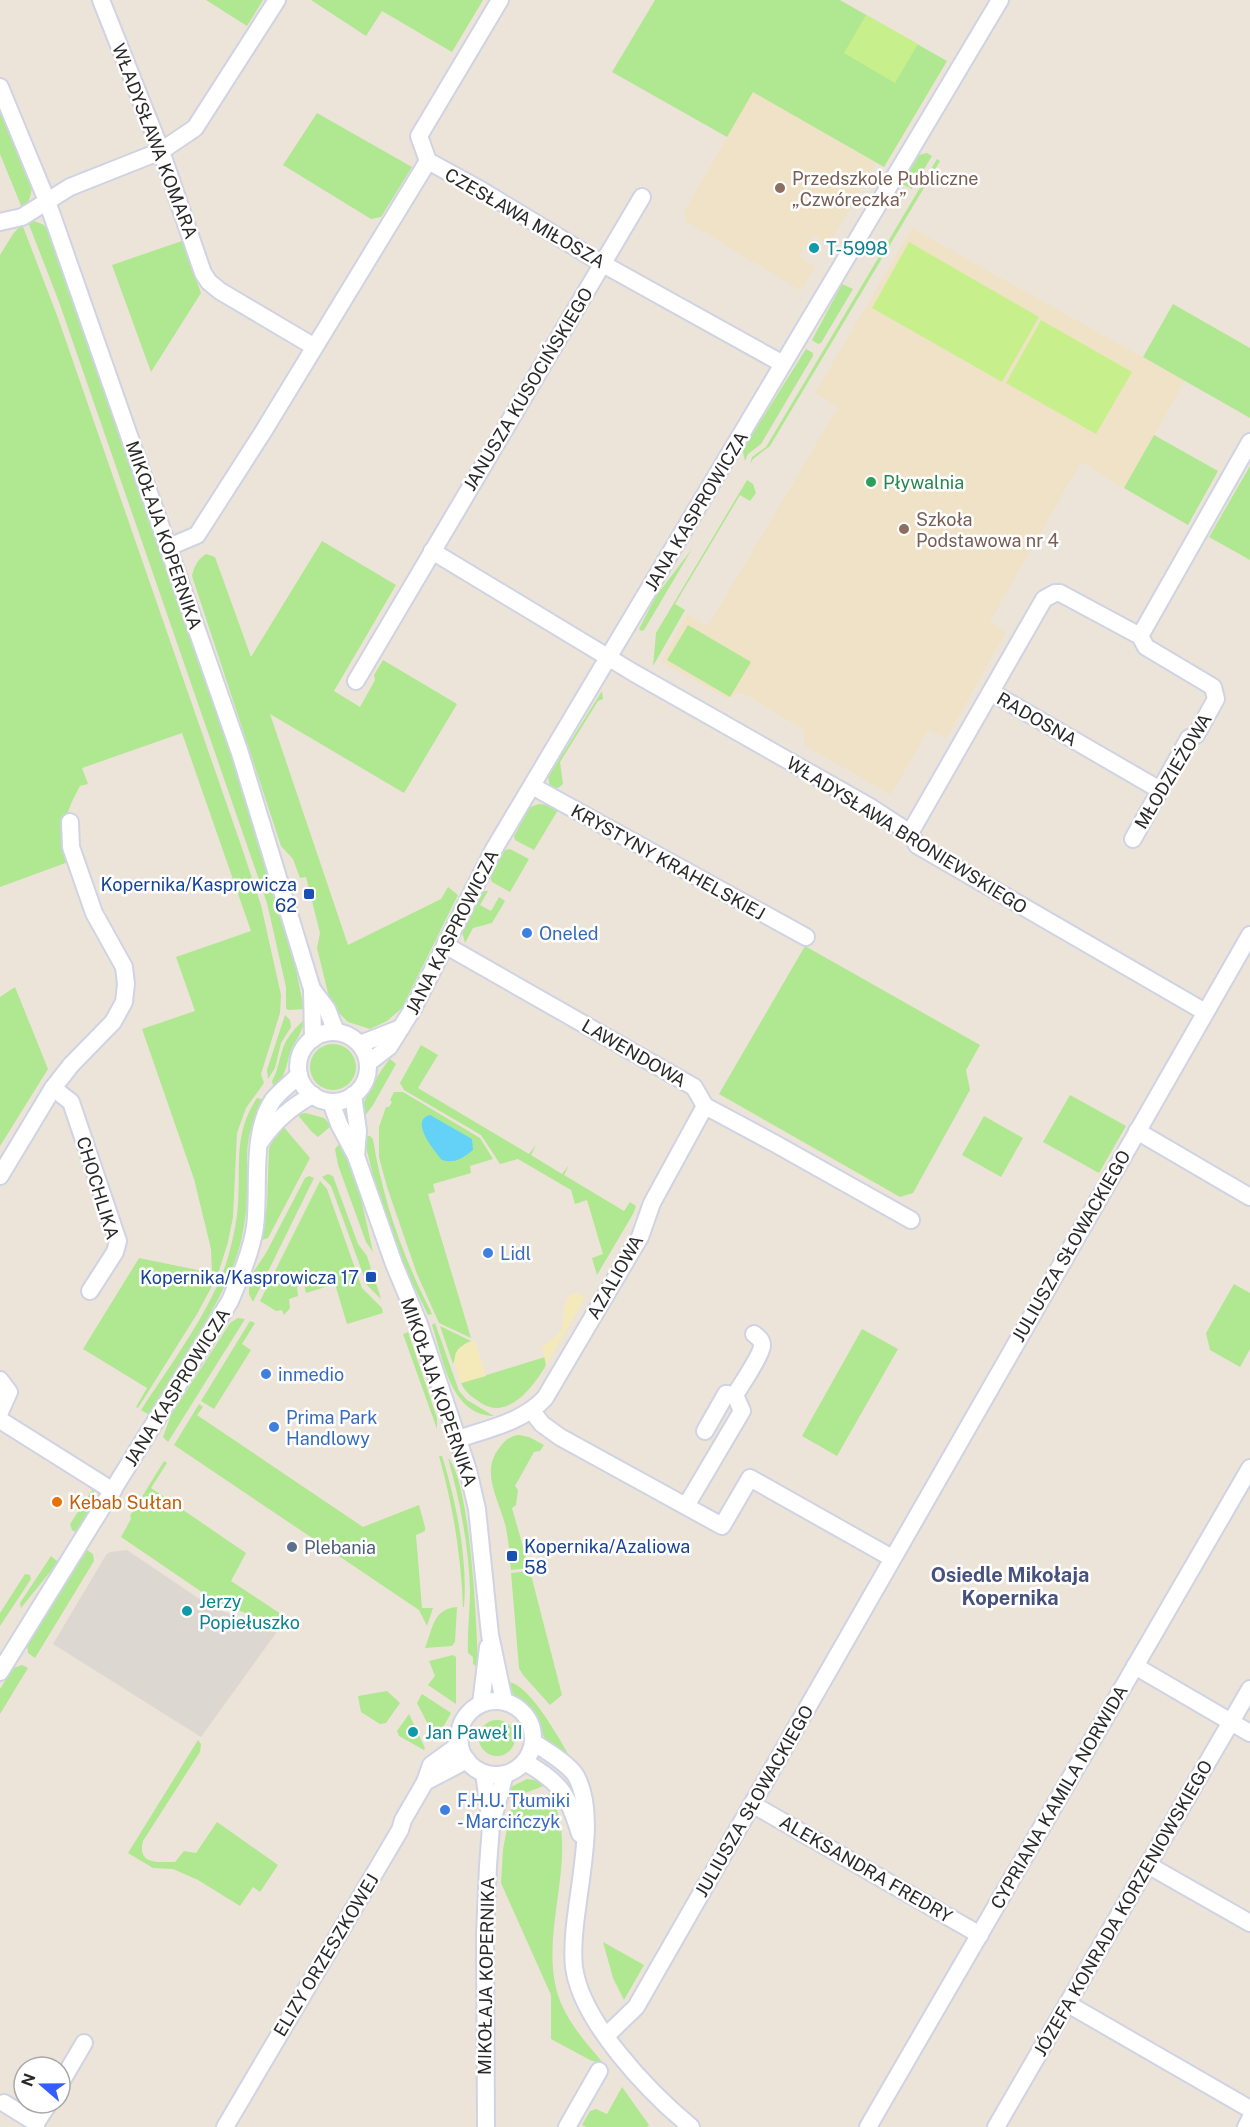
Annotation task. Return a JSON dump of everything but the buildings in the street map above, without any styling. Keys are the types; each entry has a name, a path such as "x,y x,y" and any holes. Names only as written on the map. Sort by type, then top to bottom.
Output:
{"street":[{"name":"WŁADYSŁAWA KOMARA","path":"101,0 161,151 203,273 209,282 220,291 313,346"},
{"path":"0,222 22,217 70,187 161,151 195,128 277,0"},
{"name":"CZESŁAWA MIŁOSZA","path":"500,0 418,136 428,161 481,190 603,264 783,364"},
{"name":"JANA KASPROWICZA","path":"368,1063 389,1047 414,1007 490,857 1000,0"},
{"name":"MIKOŁAJA KOPERNIKA","path":"0,87 47,201 240,753 312,989 313,1038"},
{"path":"169,547 197,535 263,432 313,346 428,161"},
{"name":"JANUSZA KUSOCIŃSKIEGO","path":"356,681 642,196"},
{"path":"1140,636 1250,442"},
{"path":"432,551 608,658"},
{"name":"MŁODZIEŻOWA","path":"991,692 1044,599 1049,594 1060,593 1140,636 1146,646 1213,687 1216,699 1196,735 1189,738 1133,839"},
{"name":"WŁADYSŁAWA BRONIEWSKIEGO","path":"608,658 870,807 910,833 917,845 1205,1012"},
{"name":"RADOSNA","path":"910,833 991,692 1160,790"},
{"name":"KRYSTYNY KRAHELSKIEJ","path":"532,786 806,937"},
{"path":"0,1176 53,1088 71,1065 113,1022 124,1002 126,984 124,966 94,913 71,847 69,822"},
{"name":"JULIUSZA SŁOWACKIEGO","path":"606,2036 636,2007 1250,935"},
{"name":"LAWENDOWA","path":"445,945 694,1087 705,1106 911,1221"},
{"name":"MIKOŁAJA KOPERNIKA","path":"312,989 327,1009 336,1032"},
{"name":"JANA KASPROWICZA","path":"360,1044 401,1028"},
{"path":"336,1032 345,1034 360,1044 368,1063 367,1076 362,1087 343,1101 331,1102 313,1095 304,1086 298,1065 301,1055 313,1038 324,1033 336,1032"},
{"name":"JANA KASPROWICZA","path":"0,1672 230,1301 241,1276 255,1227 258,1197 257,1158 262,1121 272,1102 299,1075"},
{"name":"CHOCHLIKA","path":"53,1088 71,1102 118,1241 115,1252 90,1291"},
{"path":"260,1142 283,1116 313,1095"},
{"name":"MIKOŁAJA KOPERNIKA","path":"353,1095 358,1131 356,1156"},
{"name":"MIKOŁAJA KOPERNIKA","path":"331,1102 339,1125 356,1156 418,1324 468,1470 477,1509 490,1635 504,1701"},
{"name":"AZALIOWA","path":"458,1439 532,1411 552,1388 640,1237 652,1203 705,1106"},
{"path":"1137,1131 1250,1197"},
{"path":"735,1395 762,1347 760,1338 754,1334"},
{"path":"0,1380 9,1392 0,1412"},
{"path":"705,1431 726,1394 735,1395"},
{"path":"686,1506 742,1411 735,1395"},
{"path":"532,1411 542,1424 560,1437 722,1526 750,1478 892,1558"},
{"path":"0,1420 113,1491"},
{"name":"CYPRIANA KAMILA NORWIDA","path":"868,2127 1250,1468"},
{"name":"MIKOŁAJA KOPERNIKA","path":"481,1704 490,1635"},
{"path":"1135,1666 1250,1733"},
{"name":"JÓZEFA KONRADA KORZENIOWSKIEGO","path":"996,2127 1250,1689"},
{"path":"492,1700 504,1701 514,1705 530,1720 533,1731 531,1753 516,1770 506,1774 484,1773 467,1760 460,1744 459,1732 463,1720 471,1710 492,1700"},
{"path":"533,1742 576,1775 582,1794 586,1817 575,1929 574,1967 583,1997 606,2036 651,2091 691,2127"},
{"name":"ELIZY ORZESZKOWEJ","path":"225,2127 400,1830 425,1782 431,1765 460,1744"},
{"path":"425,1782 467,1760"},
{"path":"525,1762 556,1783 572,1807 584,1847"},
{"name":"MIKOŁAJA KOPERNIKA","path":"484,1773 491,1826 485,1934 486,2127"},
{"name":"MIKOŁAJA KOPERNIKA","path":"491,1826 506,1774"},
{"name":"ALEKSANDRA FREDRY","path":"752,1804 980,1935"},
{"path":"1148,1865 1250,1923"},
{"path":"1068,2004 1250,2109"},
{"path":"72,2064 84,2043"},
{"path":"567,2127 599,2071"},
{"path":"4,2103 36,2125"},
{"path":"1246,2127 1250,2120"}],"shaded area":[{"name":"Przedszkole Publiczne „Czwóreczka”","path":"753,92 876,163 829,245 813,235 799,256 815,267 801,291 687,222 684,212"},
{"name":"Szkoła Podstawowa nr 4","path":"912,228 1185,381 1124,488 1081,462 990,622 1006,632 946,739 929,729 891,795 804,745 804,730 741,692 728,699 661,662 687,614 708,626 838,407 815,393"},
{"path":"127,1550 213,1608 274,1630 276,1633 201,1737 53,1644 106,1555 110,1552"}],"green space":[{"path":"206,0 263,0 247,26"},
{"path":"311,0 483,0 452,52 382,11 366,36"},
{"path":"655,0 840,0 947,61 884,167 753,92 727,137 612,72"},
{"path":"866,15 918,44 895,83 844,53"},
{"path":"0,108 32,186 30,198 22,208 0,154"},
{"path":"317,113 412,167 381,217 371,219 283,165"},
{"path":"927,153 932,156 912,189 902,184 919,155"},
{"path":"937,159 940,161 770,446 750,464 752,457 766,447"},
{"path":"34,221 44,225 49,232 74,298 260,839 293,955 304,1009 286,1009 286,987 267,903 59,302 28,222"},
{"path":"22,224 58,318 243,851 261,905 281,995 280,1013 261,1074 264,1083 246,1108 237,1133 233,1217 217,1277 197,1314 138,1408 136,1407 147,1388 83,1349 139,1258 212,1273 211,1249 194,1179 142,1029 195,1011 176,957 251,931 182,733 82,768 88,784 80,786 70,807 66,823 71,861 0,887 0,255"},
{"path":"182,241 201,293 151,372 112,265"},
{"path":"909,242 1039,317 1002,382 872,308"},
{"path":"842,284 853,289 821,343 818,344 812,340"},
{"path":"1173,304 1250,348 1250,418 1143,357"},
{"path":"1041,320 1132,372 1096,434 1006,383"},
{"path":"806,349 813,353 813,356 761,444 748,454 745,461 743,452 745,446"},
{"path":"1154,435 1218,471 1188,525 1124,488"},
{"path":"1250,466 1250,560 1209,537"},
{"path":"747,480 753,484 756,493 750,501 740,495 675,604 685,610 653,666 656,633"},
{"path":"322,541 396,585 334,691 360,707 383,660 457,704 404,793 270,714 348,945 441,899 448,887 458,895 402,1008 387,1021 370,1029 348,1022 333,1007 317,948 320,933 306,877 300,878 293,859 281,846 192,576 197,563 203,556 206,554 215,557 251,657"},
{"path":"692,549 644,630 641,631 639,629 656,596"},
{"path":"688,625 751,662 730,697 667,660"},
{"path":"602,691 603,699 598,701 560,762 563,784 558,788 550,787 548,777"},
{"path":"539,804 550,805 558,810 534,850 515,840 514,836 530,807"},
{"path":"510,849 529,859 510,892 492,882 490,876 505,850"},
{"path":"482,891 488,891 480,905 491,911 499,897 505,901 492,923 473,928 465,943 462,931"},
{"path":"805,946 980,1045 966,1070 970,1090 913,1193 900,1197 719,1094"},
{"path":"15,987 48,1069 0,1146 0,997"},
{"path":"285,1015 290,1020 291,1027 281,1043 275,1068 268,1079 267,1070"},
{"path":"304,1020 284,1073 274,1089 272,1081 285,1044"},
{"path":"333,1044 349,1051 356,1067 349,1083 333,1090 317,1083 310,1067 317,1051"},
{"path":"421,1045 438,1055 418,1088 529,1154 536,1145 531,1155 562,1174 569,1165 564,1175 624,1211 630,1202 636,1206 597,1275 592,1258 603,1254 587,1200 575,1204 571,1190 518,1159 500,1164 481,1135 404,1090 400,1083"},
{"path":"390,1059 396,1064 364,1117 363,1108 367,1096"},
{"path":"394,1092 403,1092 480,1138 493,1159 470,1166 471,1173 433,1184 435,1192 428,1194 471,1338 439,1323 417,1274 387,1187 379,1157 379,1127 386,1107 389,1107 392,1102 390,1100"},
{"path":"1070,1095 1126,1126 1099,1173 1043,1142"},
{"path":"257,1098 262,1099 265,1103 249,1135 246,1214 233,1267 213,1309 189,1349 191,1351 151,1413 148,1414 141,1410 203,1314 229,1254 237,1217 241,1137 249,1111"},
{"path":"306,1113 324,1118 331,1126 318,1137 297,1114"},
{"path":"984,1116 1023,1138 1001,1177 962,1155"},
{"path":"282,1125 310,1158 268,1238 262,1240 267,1205 269,1148"},
{"path":"363,1136 370,1136 373,1139 384,1191 395,1226 407,1260 432,1314 428,1315 405,1268 378,1194"},
{"path":"341,1142 360,1194 373,1252 366,1242 338,1165 335,1149"},
{"path":"328,1174 333,1176 358,1244 367,1256 371,1269 366,1271 371,1284 376,1283 381,1299 367,1285 331,1186 322,1177"},
{"path":"309,1176 314,1178 253,1302 249,1294 249,1287 254,1271 266,1253 305,1178"},
{"path":"320,1181 327,1189 362,1288 382,1308 383,1313 347,1324 335,1284 306,1293 304,1285 297,1287 298,1296 289,1299 290,1308 284,1315 282,1310 276,1311 260,1301"},
{"path":"1234,1284 1250,1293 1250,1349 1240,1367 1210,1350 1206,1333"},
{"path":"238,1318 245,1319 168,1442 163,1437 171,1415 230,1323"},
{"path":"250,1321 255,1323 242,1344 251,1350 214,1409 201,1401"},
{"path":"435,1323 459,1391 467,1400 494,1416 479,1413 467,1406 458,1395 445,1368 432,1325"},
{"path":"440,1326 471,1341 461,1347 453,1364"},
{"path":"862,1329 898,1349 837,1456 802,1436"},
{"path":"408,1332 437,1418 437,1429 403,1334"},
{"path":"545,1357 546,1365 535,1382 519,1399 501,1408 481,1403 469,1394 461,1383"},
{"path":"199,1404 203,1407 197,1415 363,1527 419,1505 425,1527 425,1531 416,1535 422,1608 433,1608 427,1626 419,1610 174,1445"},
{"path":"519,1435 529,1437 544,1445 540,1451 534,1452 515,1486 518,1490 516,1505 512,1508 529,1568 511,1570 510,1562 516,1561 515,1548 509,1548 505,1524 492,1485 491,1466 494,1456 504,1442 510,1437"},
{"path":"439,1456 442,1456 447,1473 460,1530 464,1569 464,1607 456,1531"},
{"path":"448,1458 456,1472 467,1525 474,1592 478,1668 473,1664 473,1657 468,1653 470,1592 468,1558 460,1507"},
{"path":"164,1461 167,1463 151,1488 246,1553 231,1581 287,1618 281,1626 218,1603 121,1537 131,1519 130,1516"},
{"path":"93,1489 94,1506 77,1533 72,1530 70,1524"},
{"path":"87,1550 93,1554 94,1561 35,1658 28,1653 27,1645"},
{"path":"51,1556 58,1562 21,1608 20,1603"},
{"path":"530,1571 562,1695 550,1705 519,1668 511,1573"},
{"path":"25,1574 30,1575 31,1579 0,1626 0,1613"},
{"path":"457,1607 455,1642 452,1646 425,1648 438,1616 443,1611"},
{"path":"453,1655 456,1657 456,1704 428,1685 435,1676 429,1661"},
{"path":"22,1665 28,1668 0,1714 0,1689 13,1668"},
{"path":"508,1682 516,1685 534,1702 552,1726 570,1757 567,1760 546,1741 533,1714 514,1696"},
{"path":"387,1691 400,1703 386,1723 380,1724 361,1712 358,1696"},
{"path":"422,1694 451,1713 436,1740 417,1703"},
{"path":"409,1714 424,1750 399,1736 397,1731"},
{"path":"497,1720 509,1726 515,1738 509,1750 497,1756 485,1750 479,1738 485,1726"},
{"path":"198,1740 201,1744 200,1752 143,1841 143,1854 150,1860 175,1862 184,1851 196,1853 217,1822 278,1865 260,1892 253,1887 240,1906 198,1880 173,1869 153,1868 128,1853"},
{"path":"527,1779 541,1781 546,1785 512,1798 506,1797 511,1787"},
{"path":"550,1794 559,1816 562,1840 562,1865 553,1942 553,1967 557,1992 571,2022 605,2065 590,2060 551,2039 551,1995 501,1883 503,1849 511,1809"},
{"path":"603,1942 644,1965 624,2000 613,1978"},
{"path":"622,2087 649,2125 647,2127 586,2127 582,2125 590,2111 596,2109 607,2114"}],"sand":[{"path":"577,1293 585,1297 546,1365 542,1346 559,1334 566,1304 570,1295"},
{"path":"475,1341 486,1376 461,1383 455,1357 460,1347"}],"water":[{"path":"430,1115 472,1139 473,1150 459,1159 442,1160 422,1129 424,1118"}],"place":[{"name":"Przedszkole Publiczne „Czwóreczka”","path":"780,188"},
{"name":"T-5998","path":"814,248"},
{"name":"Pływalnia","path":"871,482"},
{"name":"Szkoła Podstawowa nr 4","path":"904,529"},
{"name":"Kopernika/Kasprowicza 62","path":"309,894"},
{"name":"Oneled","path":"527,933"},
{"name":"Lidl","path":"488,1253"},
{"name":"Kopernika/Kasprowicza 17","path":"371,1277"},
{"name":"inmedio","path":"266,1374"},
{"name":"Prima Park Handlowy","path":"274,1427"},
{"name":"Kebab Sułtan","path":"57,1502"},
{"name":"Plebania","path":"292,1547"},
{"name":"Kopernika/Azaliowa 58","path":"512,1556"},
{"name":"Jerzy Popiełuszko","path":"187,1611"},
{"name":"Jan Paweł II","path":"413,1732"},
{"name":"F.H.U. Tłumiki - Marcińczyk","path":"445,1810"}],"district":[{"name":"Osiedle Mikołaja Kopernika","path":"1010,1586"}]}
